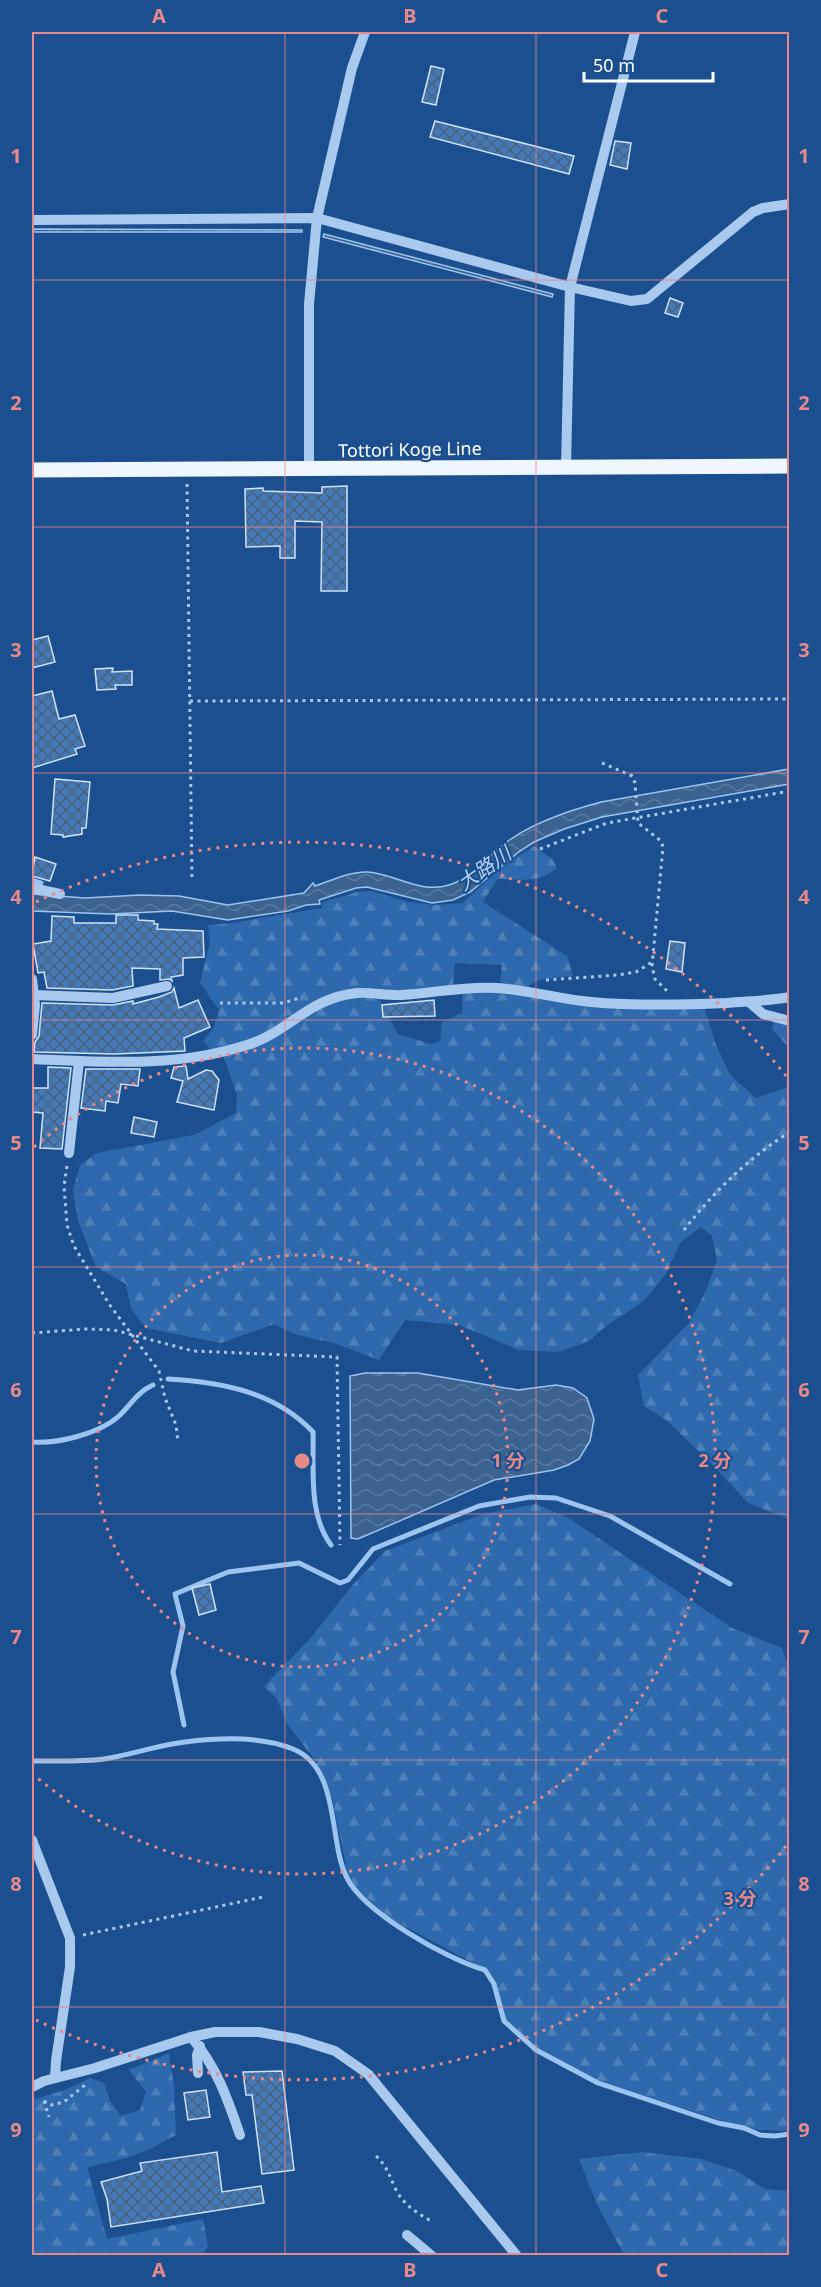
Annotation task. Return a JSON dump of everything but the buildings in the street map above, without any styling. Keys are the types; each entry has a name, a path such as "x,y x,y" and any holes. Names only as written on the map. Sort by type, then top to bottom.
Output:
{"main road":[{"name":"Tottori Koge Line","path":"32,470 789,466"}],"street":[{"path":"309,470 309,304 317,218 352,68 365,32"},
{"path":"566,467 570,287 635,32"},
{"path":"32,220 317,218 570,287 631,301 647,299 753,212 789,204"},
{"path":"32,888 60,894"},
{"path":"32,979 35,1005 32,1035"},
{"path":"34,995 112,998 167,986"},
{"path":"32,1059 135,1063 187,1059 239,1047 278,1031 313,1006 336,997 358,993 390,995 504,988 592,1002 642,1006 749,1002 789,997"},
{"path":"749,1002 763,1014 789,1021"},
{"path":"69,1153 79,1061"},
{"path":"32,1840 70,1938 70,1967 55,2078"},
{"path":"36,2085 191,2037 215,2032 259,2032 297,2039 335,2051 368,2074 517,2256"},
{"path":"191,2037 200,2046 225,2091 240,2135"},
{"path":"198,2073 197,2055 200,2046"},
{"path":"407,2235 432,2256"}],"path":[{"path":"187,470 192,881"},
{"path":"190,701 789,699"},
{"path":"602,763 632,776 635,783 638,823 661,841 663,846 652,962 655,979 674,996 689,1005"},
{"path":"540,849 607,823 637,816 716,805 789,791"},
{"path":"528,993 533,984 540,981 636,972 652,962"},
{"path":"684,1230 719,1187 766,1147 789,1132"},
{"path":"69,1153 64,1186 67,1225 74,1246 109,1304 159,1371 165,1398 176,1425 178,1442"},
{"path":"32,1333 85,1329 114,1330 193,1351 338,1357 340,1545"},
{"path":"70,1938 263,1897"},
{"path":"44,2101 51,2105 64,2102 72,2097 85,2085 95,2068"},
{"path":"36,2085 49,2116"},
{"path":"376,2156 385,2164 397,2192 408,2205 419,2215 433,2222"}],"green space":[{"path":"534,846 552,859 557,868 536,879 497,879 483,902 567,956 573,976 541,980 527,989 500,985 502,965 455,963 453,986 421,990 364,990 291,1018 248,1041 212,1051 203,1041 214,1027 219,1010 200,983 210,942 208,925 322,908 323,902 357,892 371,891 409,902 435,905 462,903 506,864"},
{"path":"500,992 705,1009 715,1042 730,1075 756,1098 786,1088 789,1048 789,1519 748,1503 666,1420 644,1406 638,1375 689,1323 706,1291 717,1260 712,1236 701,1227 681,1242 665,1275 644,1301 606,1326 589,1341 558,1352 519,1350 459,1325 405,1320 379,1360 334,1343 297,1335 274,1324 221,1343 146,1328 131,1309 126,1284 96,1267 78,1221 73,1189 80,1165 97,1153 194,1135 236,1113 237,1095 223,1055 298,1016 339,1002 359,998 379,998 398,1034 431,1044 440,1041 442,1022 462,1013 462,993"},
{"path":"774,1021 789,1025 789,1048 772,1029"},
{"path":"536,1504 570,1519 732,1628 782,1648 790,1669 789,2131 759,2130 720,2120 598,2081 536,2048 505,2020 496,1983 486,1970 389,1918 357,1889 348,1875 332,1798 315,1760 287,1724 277,1699 264,1686 309,1640 351,1587 385,1551 483,1514"},
{"path":"169,2053 174,2086 176,2135 148,2150 126,2158 87,2167 107,2239 203,2219 208,2247 202,2255 32,2255 32,2100 65,2090 90,2078 104,2083 110,2101 121,2116 140,2110 146,2092 129,2070"},
{"path":"642,2152 702,2159 737,2171 765,2189 789,2191 789,2255 624,2255 597,2204 579,2159"}],"water":[{"path":"32,229 302,230 302,232 32,232"},
{"path":"324,234 553,294 552,297 323,237"},
{"name":"大路川","path":"789,769 789,784 602,817 564,829 534,842 470,892 453,900 432,903 367,887 356,888 319,900 320,904 228,920 172,911 111,914 32,911 32,894 85,898 140,895 179,896 228,905 304,893 313,883 315,886 361,872 428,887 449,885 464,877 521,833 566,812 601,802"},
{"path":"365,1373 418,1373 518,1390 556,1385 573,1388 587,1398 594,1419 590,1441 579,1459 568,1465 554,1470 494,1480 358,1539 351,1538 350,1376"}],"waterway":[{"path":"32,880 41,883"},
{"path":"168,1379 208,1383 265,1398 298,1418 313,1432 315,1505 324,1533 331,1545"},
{"path":"32,1442 65,1439 100,1428 119,1416 138,1395 153,1385"},
{"path":"184,1725 173,1672 183,1626 175,1594 228,1572 299,1563 340,1583 348,1580 373,1549 479,1506 530,1497 556,1498 610,1516 730,1584"},
{"path":"32,1761 104,1759 175,1743 211,1740 254,1740 293,1749 308,1759 319,1772 331,1807 341,1863 347,1878 357,1892 389,1920 430,1946 469,1965 485,1970 494,1984 504,2021 536,2050 598,2083 718,2123 744,2128 760,2135 790,2134"}]}
